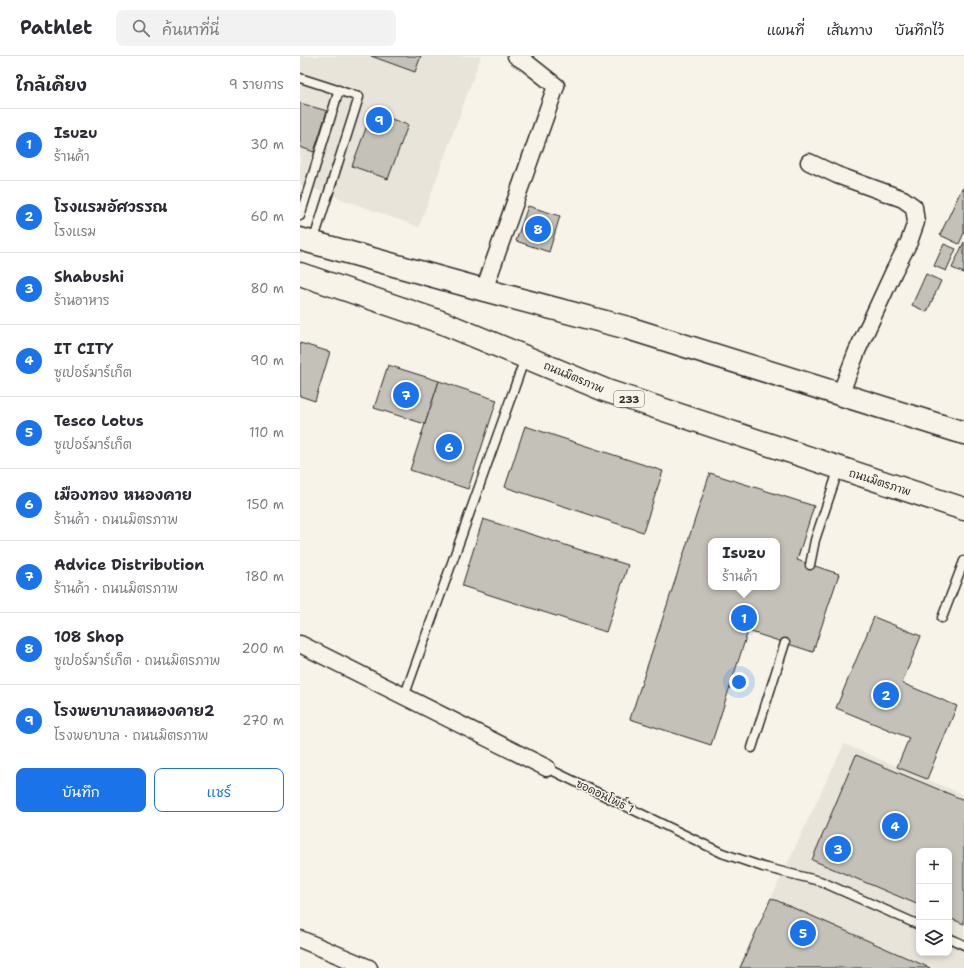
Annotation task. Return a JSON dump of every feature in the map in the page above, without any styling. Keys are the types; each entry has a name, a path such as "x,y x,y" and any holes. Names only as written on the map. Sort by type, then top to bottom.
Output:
{"main road":[{"path":"301,277 306,241 628,328 964,433"},
{"name":"ถนนมิตรภาพ","path":"301,277 441,322 607,391 964,509"}],"street":[{"path":"484,290 556,86 528,63 516,56"},
{"path":"809,162 837,175 903,198 914,207 916,222 909,242 857,351 840,395"},
{"name":"ซอดอนโพธิ์ 1","path":"300,644 547,768"},
{"path":"300,939 369,968"}],"lane":[{"path":"300,78 359,97 306,241"},
{"path":"300,216 339,90"},
{"path":"404,697 526,357"},
{"path":"810,565 815,540 838,468"},
{"path":"942,618 964,561"},
{"path":"752,748 785,643"},
{"name":"ซอดอนโพธิ์ 1","path":"547,768 722,853 763,867 820,881 916,924"},
{"path":"952,939 964,945"}],"shaded area":[{"path":"300,56 481,56 419,227 300,184"},
{"path":"844,744 964,795 964,968 738,968"}],"building":[{"path":"371,56 421,56 415,72"},
{"path":"300,103 327,111 314,152 300,147"},
{"path":"372,112 408,125 388,179 352,166"},
{"path":"962,188 964,189 964,233 959,244 940,235"},
{"path":"528,206 560,216 549,252 516,241"},
{"path":"964,242 964,273 952,268"},
{"path":"944,244 956,249 946,271 934,266"},
{"path":"926,274 941,281 927,312 912,305"},
{"path":"300,343 330,352 315,401 300,396"},
{"path":"388,365 439,381 425,424 374,408"},
{"path":"439,381 497,400 468,489 410,470"},
{"path":"525,426 663,471 643,532 505,487"},
{"path":"710,473 814,506 797,560 839,574 813,652 748,631 711,745 630,719"},
{"path":"483,519 628,565 606,632 462,586"},
{"path":"874,617 921,636 902,683 957,706 927,779 897,767 909,738 836,708"},
{"path":"856,755 964,800 964,924 952,919 952,848 916,848 916,904 812,860"},
{"path":"771,898 930,968 740,968"}],"place":[{"name":"โรงพยาบาลหนองคาย2","path":"379,120"},
{"name":"108 Shop","path":"538,229"},
{"name":"Advice Distribution","path":"406,395"},
{"name":"เมืองทอง หนองคาย","path":"449,447"},
{"name":"Isuzu","path":"744,618"},
{"name":"โรงแรมอัศวรรณ","path":"886,695"},
{"name":"IT CITY","path":"895,826"},
{"name":"Shabushi","path":"838,849"},
{"name":"Tesco Lotus","path":"803,933"}]}
